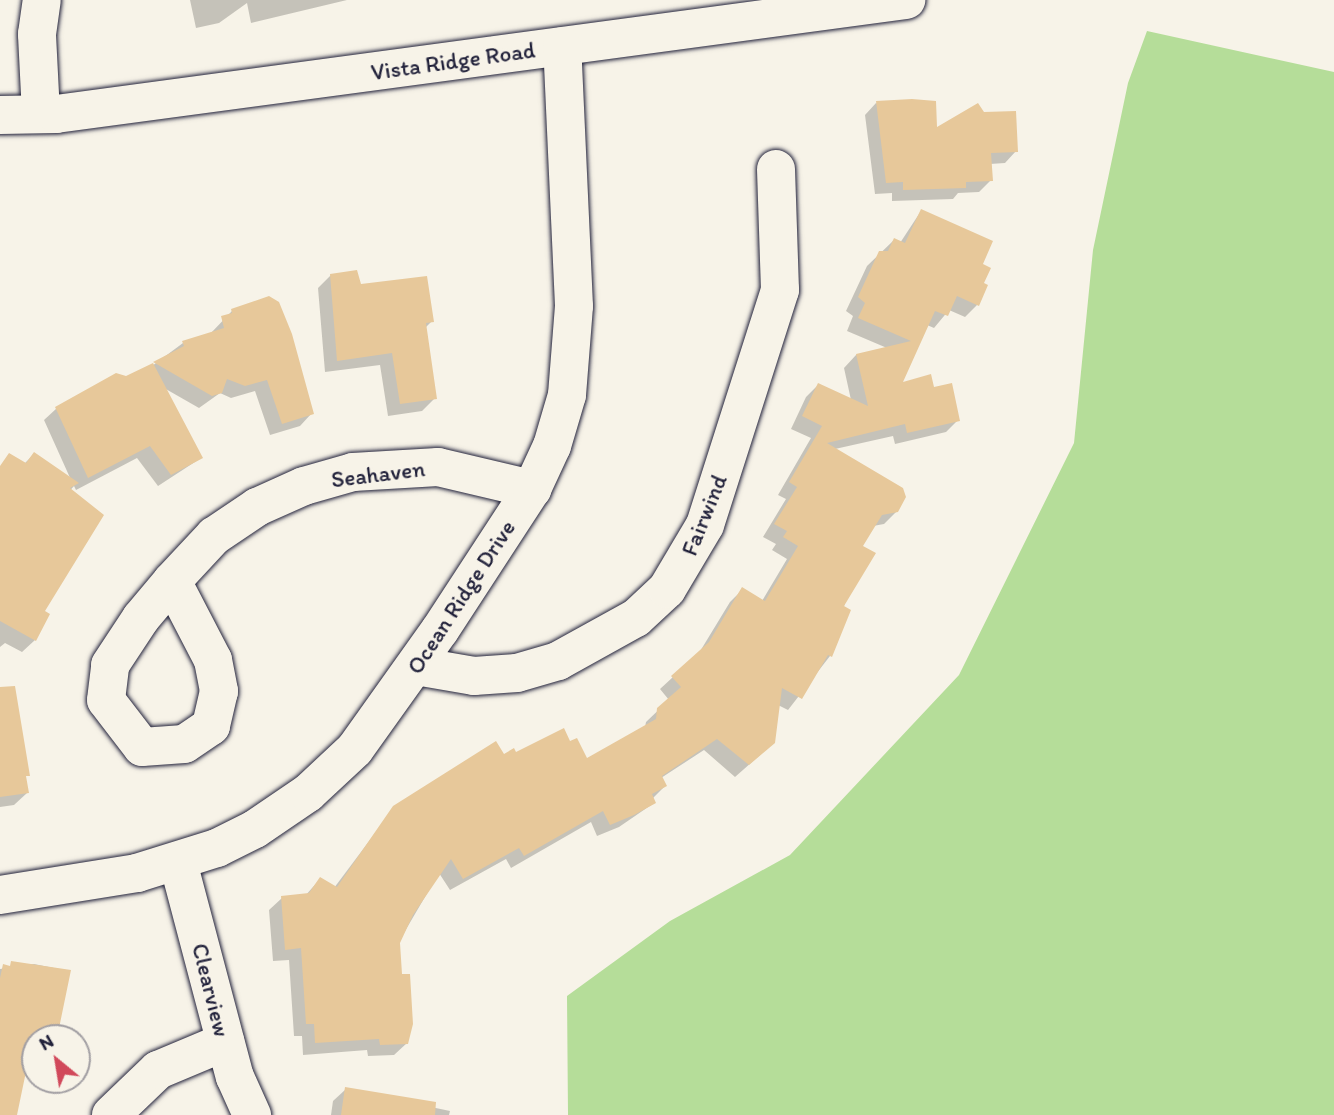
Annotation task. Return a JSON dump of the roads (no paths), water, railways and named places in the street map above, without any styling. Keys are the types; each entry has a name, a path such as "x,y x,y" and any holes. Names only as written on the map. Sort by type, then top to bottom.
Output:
{"street":[{"path":"41,114 37,34 42,0"},
{"name":"Vista Ridge Road","path":"0,115 41,114 906,0"},
{"name":"Ocean Ridge Drive","path":"0,895 178,862 255,829 309,793 355,749 416,666 532,489 563,410 574,342 562,46"},
{"name":"Fairwind","path":"416,666 474,676 517,673 548,664 612,633 667,589 705,525 780,290 776,169"},
{"name":"Seahaven","path":"172,581 214,536 257,507 304,486 353,472 438,467 489,475 532,489"},
{"name":"Clearview","path":"178,862 225,1042 252,1115"},
{"path":"111,1115 158,1070 225,1042"}]}
